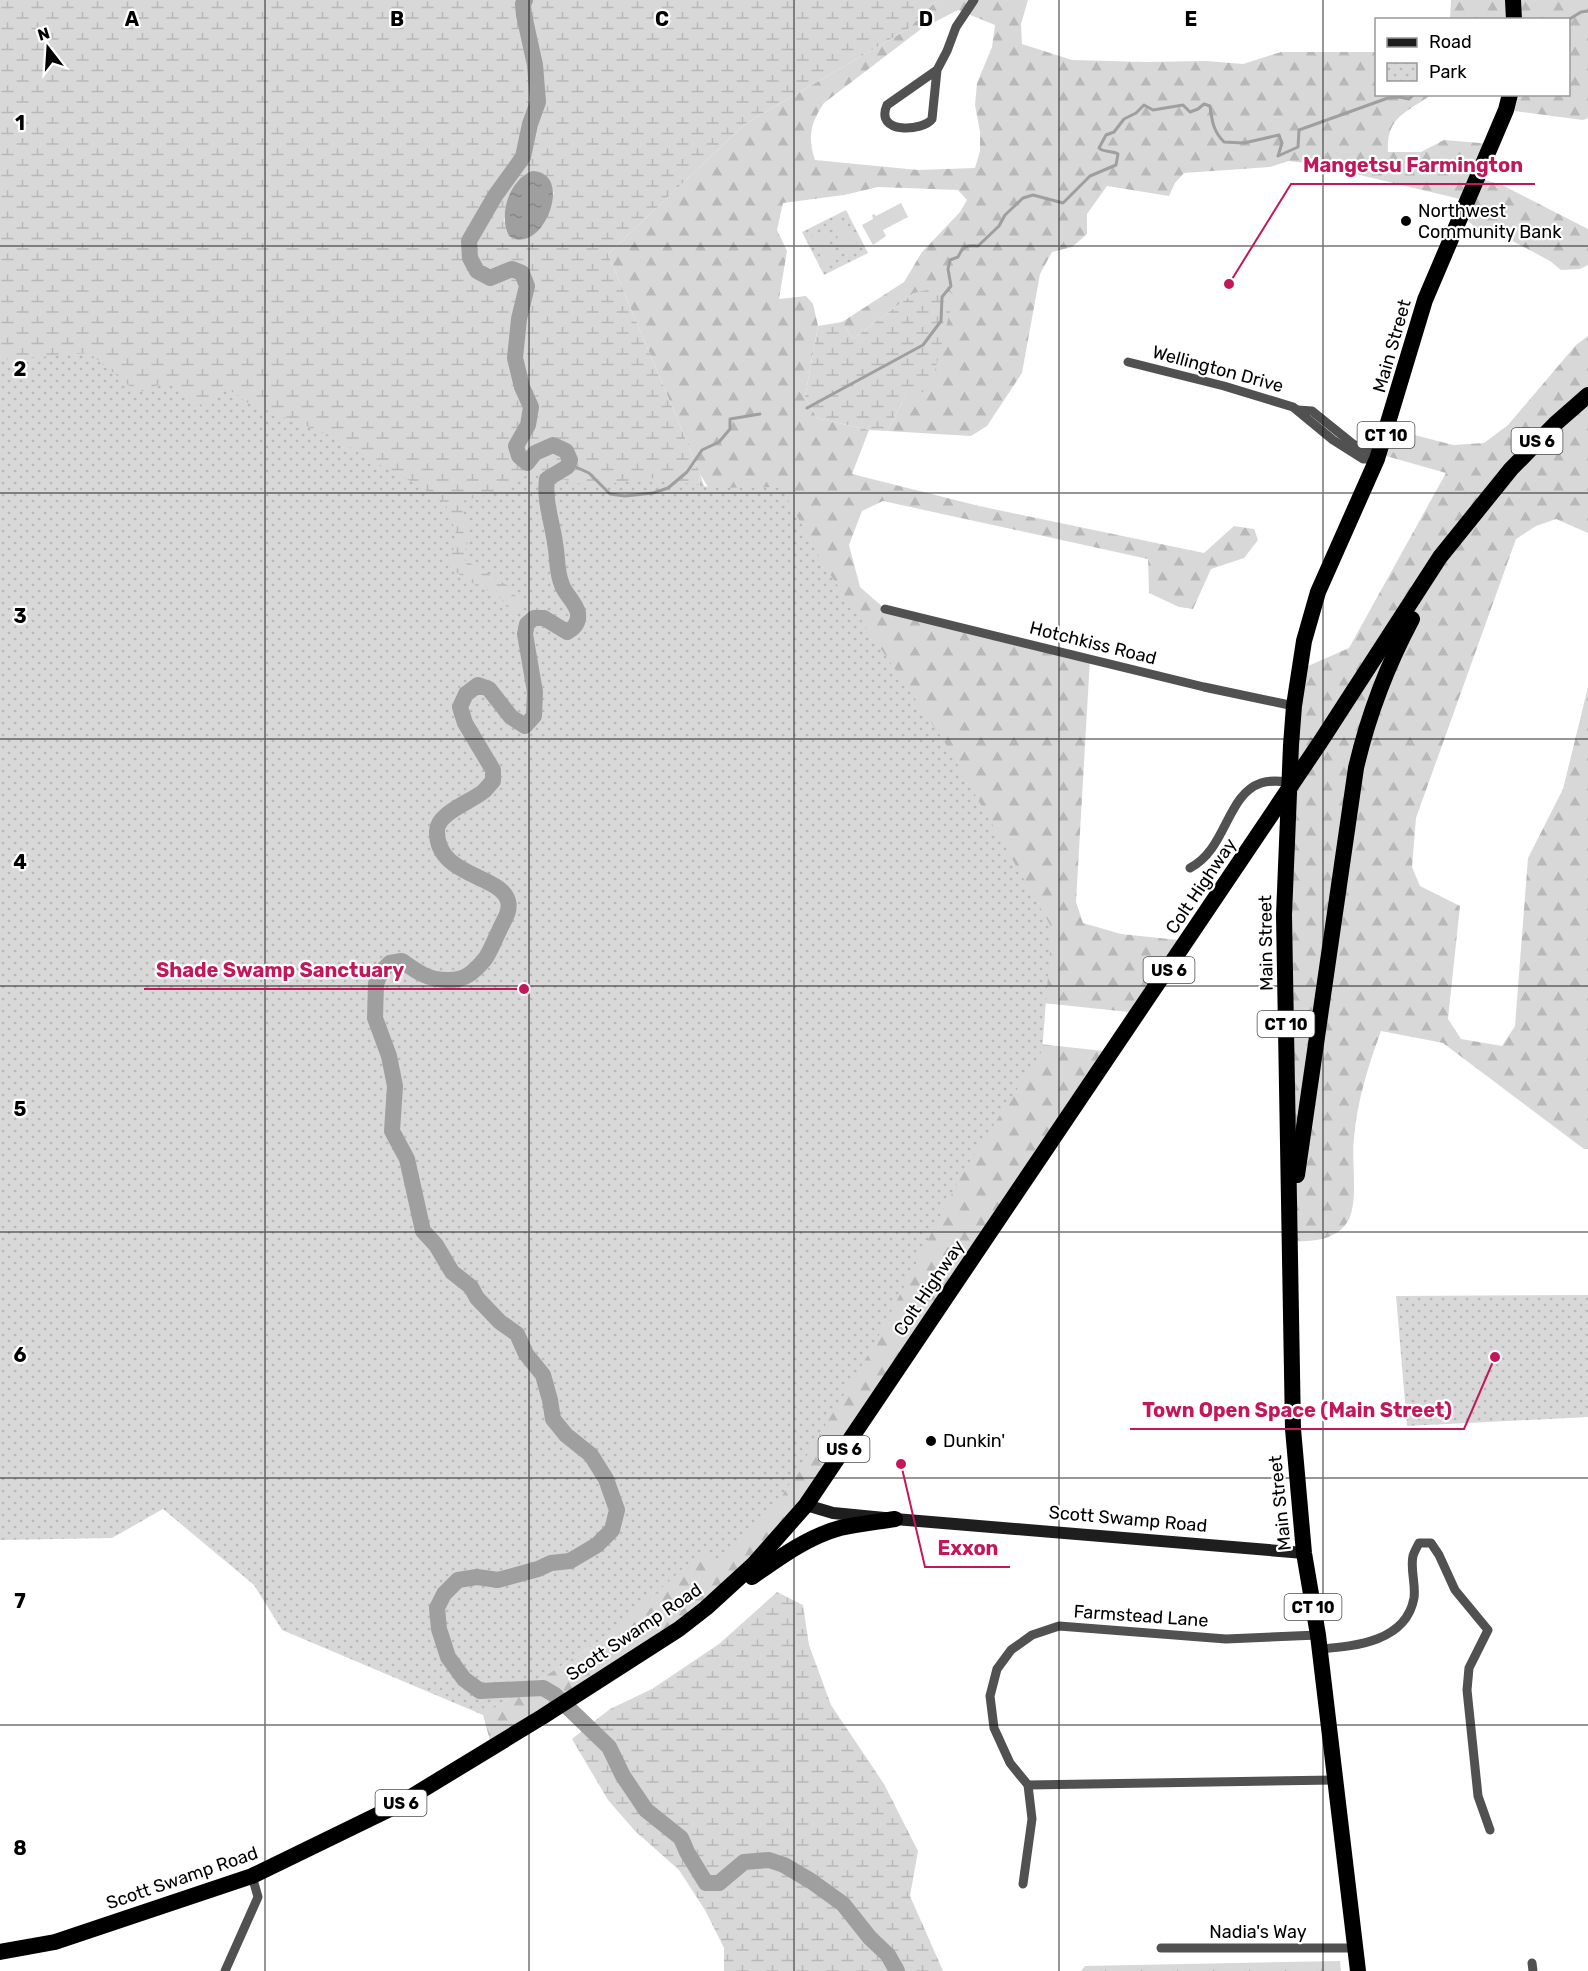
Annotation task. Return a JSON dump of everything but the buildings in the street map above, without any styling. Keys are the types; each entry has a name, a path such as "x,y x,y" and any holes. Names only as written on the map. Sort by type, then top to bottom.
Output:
{"highway":[{"path":"1513,0 1514,18"},
{"name":"Main Street","path":"1359,1971 1319,1642 1305,1553 1293,1429 1284,915 1288,782 1294,706 1304,641 1318,592 1377,459 1425,300 1506,110 1510,96"},
{"name":"Colt Highway","path":"806,1505 1264,828 1440,557 1491,492 1533,446 1588,395"},
{"path":"1290,1241 1303,1126 1352,793 1361,746 1381,686 1400,640 1436,577 1491,492"},
{"name":"Scott Swamp Road","path":"0,1952 54,1942 252,1876 396,1806 653,1647 706,1608 766,1552 806,1505"},
{"path":"706,1608 804,1543 838,1529 895,1519"}],"main road":[{"name":"Scott Swamp Road","path":"806,1505 833,1513 895,1519 1305,1553"}],"street":[{"path":"937,70 887,105 884,118 888,124 894,127 922,127 928,124 933,109 937,70 948,51 956,27 974,0"},
{"name":"Wellington Drive","path":"1128,362 1224,386 1298,410 1333,440 1363,459 1377,459"},
{"name":"Hotchkiss Road","path":"885,609 1204,687 1294,706"},
{"path":"1190,868 1199,863 1212,850 1236,806 1250,788 1272,781 1288,782"},
{"name":"Farmstead Lane","path":"1028,1785 1010,1763 994,1728 990,1696 997,1669 1011,1650 1032,1635 1059,1626 1226,1639 1357,1645 1384,1637 1404,1619 1414,1598 1413,1557 1419,1543 1431,1543 1440,1555 1455,1590 1488,1630 1469,1668 1467,1690 1478,1796 1490,1830"},
{"path":"1023,1884 1029,1856 1032,1819 1028,1785 1334,1780"},
{"path":"225,1971 258,1897 252,1876"},
{"name":"Nadia's Way","path":"1161,1948 1355,1948"}],"green space":[{"path":"0,0 937,0 908,29 745,124 608,254 699,471 741,1357 660,1602 483,1715 0,1267","holes":["544,174 554,194 504,222 506,205 515,186"]},
{"path":"937,0 1028,0 1021,24 1022,44 1072,60 1206,61 1243,64 1281,52 1375,52 1375,96 1430,96 1394,123 1388,140 1388,152 1421,152 1444,140 1492,144 1478,178 1502,185 1588,229 1588,265 1580,269 1561,270 1550,261 1507,238 1484,236 1461,214 1460,199 1314,164 1289,161 1270,167 1184,173 1175,183 1169,196 1107,186 1087,214 1087,234 1072,247 1052,252 1040,274 1022,373 987,426 971,436 887,431 905,397 914,293 853,339 842,322 904,282 922,252 960,212 967,200 958,190 878,187 844,195 783,203 777,230 787,251 779,299 806,296 813,304 818,326 805,397 817,418 869,430 852,474 979,506 1204,553 1234,526 1254,529 1258,540 1244,558 1211,569 1193,609 1179,607 1149,593 1148,559 883,501 862,511 849,545 860,587 885,609 1090,659 1076,902 1083,923 1121,934 1188,941 1139,1013 1005,999 855,724 700,474 727,555 992,1039 1113,1052 806,1505 730,1588 492,1748 483,1715 611,1634 713,860 699,471 608,254 745,124 908,29","holes":["958,10 995,25 992,47 977,83 975,105 980,132 980,151 975,168 918,170 815,160 811,144 813,123 824,103 921,29"]},
{"path":"1451,0 1588,0 1588,118 1583,120 1506,110 1508,96 1570,96 1570,18 1450,18"},
{"path":"901,203 908,217 883,230 886,236 873,245 862,225 873,219 872,215 876,216"},
{"path":"846,210 868,253 824,275 802,232"},
{"path":"845,220 859,248 846,255 832,226"},
{"path":"824,231 838,259 825,265 811,237"},
{"path":"944,286 954,296 930,390 905,397 887,431 869,430 817,418 805,397 818,326 842,322 853,339 914,293"},
{"path":"1588,336 1588,533 1556,519 1536,526 1516,539 1416,818 1412,867 1420,886 1460,906 1448,1019 1461,1039 1502,1046 1515,1026 1528,858 1563,789 1588,687 1588,1149 1584,1149 1443,1043 1381,1031 1360,1098 1355,1125 1353,1203 1348,1221 1337,1233 1322,1239 1290,1241 1286,1012 1299,670 1349,648 1446,473 1379,454 1388,428 1453,445 1484,443 1508,425 1576,345"},
{"path":"89,353 138,393 168,381 207,409 223,385 246,402 336,438 365,457 420,486 446,505 457,536 448,567 477,586 499,595 511,614 523,606 507,585 463,559 470,533 459,502 501,491 532,472 590,486 655,478 715,488 781,487 825,567 944,741 1052,928 1042,1051 963,1172 873,1347 773,1511 721,1562 700,1553 611,1634 483,1715 282,1630 254,1585 163,1509 112,1538 0,1540 0,360"},
{"path":"1588,1295 1588,1417 1407,1426 1396,1296"},
{"path":"777,1592 803,1605 809,1645 831,1705 884,1784 918,1851 910,1896 943,1971 724,1971 724,1948 705,1910 679,1870 635,1831 608,1800 572,1739 610,1709 652,1689 719,1644"},
{"path":"1340,1961 1341,1971 1081,1971 1085,1966"}],"water":[{"path":"532,171 545,175 552,185 553,198 542,225 533,235 521,240 509,236 505,209 517,182"}],"waterway":[{"path":"525,0 524,15 535,65 538,102 530,124 523,157 495,196 469,241 470,258 477,271 490,278 512,269 522,273 527,286 519,319 515,358 522,387 531,407 528,425 516,446 519,456 527,463 535,453 553,445 566,451 570,460 567,467 547,479 547,495 559,575 563,588 577,609 578,619 574,627 567,632 544,618 534,618 527,624 525,634 535,692 534,716 525,726 511,717 489,689 478,685 466,694 460,707 465,723 493,770 493,781 484,791 448,813 438,825 437,831 439,846 447,858 469,873 494,885 503,892 508,901 508,913 489,952 473,972 453,980 429,977 402,961 390,963 381,972 376,984 375,1018 389,1056 395,1086 392,1131 407,1159 423,1231 436,1245 452,1272 471,1287 477,1298 500,1322 517,1334 526,1354 543,1375 553,1419 566,1435 591,1455 606,1479 617,1510 612,1530 597,1545 570,1561 551,1563 498,1580 477,1577 458,1580 444,1594 437,1608 439,1629 448,1657 464,1679 480,1691 543,1688 555,1695 609,1747 623,1776 646,1810 681,1838 706,1883 719,1883 744,1862 769,1860 784,1865 843,1904 870,1938 888,1955 897,1971"},
{"path":"1570,19 1581,12 1588,11"},
{"path":"807,408 923,345 941,321 942,297 951,286 948,269 950,260 958,257 965,247 978,246 1023,198 1033,195 1063,203 1090,176 1116,165 1118,154 1099,148 1106,135 1114,132 1124,119 1136,113 1144,105 1153,110 1183,105 1190,112 1204,104 1210,106 1215,130 1224,142 1244,143 1279,135 1282,143 1278,156 1298,147 1299,130 1388,98 1409,99 1412,96"},
{"path":"569,464 589,473 610,494 625,496 653,493 668,488 687,472 702,450 719,442 730,429 730,419 760,414"}],"place":[{"name":"Northwest Community Bank","path":"1406,221"},
{"name":"Mangetsu Farmington","path":"1229,284"},
{"name":"Shade Swamp Sanctuary","path":"524,989"},
{"name":"Town Open Space (Main Street)","path":"1495,1357"},
{"name":"Dunkin'","path":"931,1441"},
{"name":"Exxon","path":"901,1464"}]}
